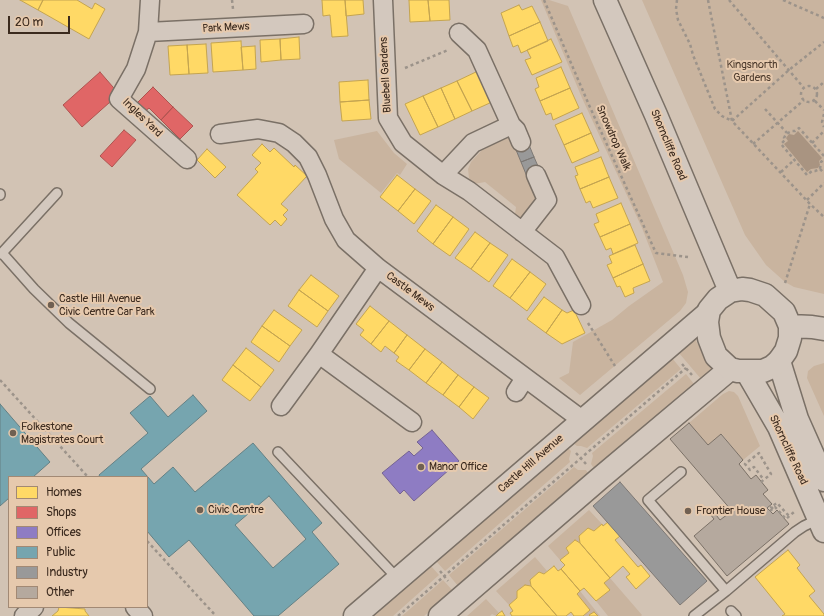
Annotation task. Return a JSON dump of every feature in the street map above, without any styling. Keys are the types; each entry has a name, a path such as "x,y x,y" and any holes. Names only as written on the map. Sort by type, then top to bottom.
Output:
{"main road":[{"name":"Shorncliffe Road","path":"605,0 656,115 730,291"},
{"path":"742,289 765,295 784,312 790,326 790,338 786,351 779,361 772,367 763,371 739,370 716,356 712,348 707,322 708,313 718,299 730,291 742,289"},
{"name":"Castle Hill Avenue","path":"355,616 708,313"},
{"path":"790,326 812,326 824,329"},
{"name":"Shorncliffe Road","path":"779,361 797,418 824,480"},
{"name":"Shorncliffe Road","path":"739,370 779,427 821,525"},
{"path":"440,616 593,484 739,370"}],"street":[{"name":"Ingles Yard","path":"150,0 148,32 136,69 119,99 187,159"},
{"name":"Bluebell Gardens","path":"382,0 388,118 404,143 443,175 470,191 556,257 581,305"},
{"name":"Park Mews","path":"148,32 304,24"},
{"path":"463,37 477,50 511,125 516,130 521,142"},
{"path":"443,175 473,143 511,125"},
{"path":"220,134 258,129 280,133 294,143 308,157 317,175 334,220 346,240 378,268"},
{"path":"522,232 547,200 536,175"},
{"name":"Castle Mews","path":"281,406 378,268 521,384 582,420"},
{"path":"319,354 412,422"},
{"path":"24,616 33,608"},
{"path":"136,608 143,616"}],"lane":[{"path":"57,193 1,253 68,323 150,389"},
{"path":"278,452 398,579"},
{"path":"681,472 648,500 726,591"},
{"path":"694,616 726,591 795,532 804,526 821,525"}],"path":[{"name":"Snowdrop Walk","path":"544,0 589,105 656,253 688,257"},
{"path":"677,0 676,9 678,20 690,44 693,55 716,109 722,116 732,121 824,217"},
{"path":"708,0 732,121"},
{"path":"729,0 804,88"},
{"path":"783,0 824,18"},
{"path":"386,76 463,37"},
{"path":"732,121 789,70 824,42"},
{"path":"816,89 824,82"},
{"path":"804,88 809,86 816,89 818,94 816,101"},
{"path":"804,88 801,96 804,100 811,103 816,101"},
{"path":"753,144 804,100"},
{"path":"816,101 824,110"},
{"path":"766,109 787,133"},
{"path":"824,114 822,122 824,127"},
{"path":"820,169 812,171 807,175 781,144 785,140 784,138 787,133 795,131 799,128 824,156"},
{"path":"812,143 824,131"},
{"path":"820,169 824,159"},
{"path":"781,172 794,160"},
{"path":"820,169 824,173"},
{"path":"807,200 824,183"},
{"path":"784,286 810,204"},
{"path":"581,305 590,328 619,371"},
{"path":"679,360 694,377"},
{"path":"398,616 686,368"},
{"path":"0,380 87,476"},
{"path":"573,449 588,466"},
{"path":"758,453 765,460 772,474 763,481 754,467 750,470 745,464 758,453"},
{"path":"771,510 775,506 787,517"},
{"path":"148,542 216,616"},
{"path":"435,566 452,586"}],"green space":[{"path":"541,0 549,0 568,6 683,275 688,292 686,303 680,311 580,395 559,378 569,373 573,342 612,320 663,282 642,228 582,98"},
{"name":"Kingsnorth Gardens","path":"642,0 824,0 824,294 794,287 785,282 766,265 745,235"},
{"path":"377,131 394,153 407,164 400,175 397,173 381,193 339,159 334,140"},
{"path":"512,136 540,195 525,216 519,218 515,214 516,207 485,182 474,184 469,178 468,169 471,162 483,149"},
{"path":"695,339 704,355 716,366 701,379 679,353"},
{"path":"672,358 681,369 587,448 577,446 573,443 573,442"},
{"path":"824,363 824,416 807,378 808,371 814,366"},
{"path":"686,374 694,384 595,467 593,467 591,464 593,456 592,453"},
{"path":"729,391 734,392 738,396 760,446 743,460 722,434 708,445 689,423 723,394"},
{"path":"567,447 571,451 569,459 570,462 445,571 436,561"},
{"path":"574,467 578,470 586,470 588,473 458,586 449,575"},
{"path":"589,510 602,524 594,531 588,528 579,536 580,543 575,540 566,548 569,553 560,560 548,546"},
{"path":"535,557 547,571 544,574 539,572 530,580 531,586 525,585 517,591 517,598 509,605 496,591"},
{"path":"431,566 439,575 393,616 373,616"},
{"path":"610,578 642,615 641,616 608,616 596,601 609,590 604,583"},
{"path":"443,580 453,591 424,616 402,616"},
{"path":"580,591 600,616 583,616 590,610 577,594"},
{"path":"486,599 499,613 496,616 492,614 490,616 467,616"}],"shaded area":[{"path":"798,131 822,158 819,161 820,165 818,168 811,169 807,172 784,144 788,141 786,138 789,134 794,135"}],"building: Homes":[{"path":"20,0 43,0 38,10"},
{"path":"43,0 77,0 92,9 95,3 105,9 89,39 38,10"},
{"path":"322,0 345,0 348,36 332,37 330,15 323,16"},
{"path":"345,0 363,0 364,14 346,16"},
{"path":"409,0 428,0 430,21 410,22"},
{"path":"428,0 449,0 450,20 430,21"},
{"path":"519,5 522,10 532,6 540,22 509,36 501,13"},
{"path":"540,22 548,41 521,53 518,45 513,47 509,36"},
{"path":"299,37 300,59 281,60 280,39"},
{"path":"280,39 281,60 261,62 260,40"},
{"path":"551,39 562,62 532,75 525,60 531,58 527,50"},
{"path":"241,41 243,70 213,72 211,43"},
{"path":"206,44 208,73 189,74 187,45"},
{"path":"187,45 189,74 170,75 168,46"},
{"path":"255,46 256,69 243,70 241,47"},
{"path":"561,67 570,88 540,101 535,89 539,87 536,78"},
{"path":"478,71 492,102 472,111 457,81"},
{"path":"368,80 369,100 340,102 339,82"},
{"path":"457,81 472,111 455,119 441,88"},
{"path":"441,88 455,119 438,127 423,96"},
{"path":"570,88 579,108 553,120 551,113 546,115 540,101"},
{"path":"423,96 438,127 420,135 405,104"},
{"path":"369,100 371,119 342,121 340,102"},
{"path":"582,113 591,133 564,145 555,125"},
{"path":"591,133 599,151 572,163 564,145"},
{"path":"262,144 270,152 274,148 294,167 295,165 307,176 281,204 288,210 283,215 287,219 281,226 275,220 270,225 237,195 258,172 255,169 261,163 252,155"},
{"path":"207,149 226,167 215,178 197,160"},
{"path":"601,157 609,177 580,189 575,176 578,175 575,167"},
{"path":"397,175 415,189 398,211 380,197"},
{"path":"609,177 618,198 593,208 590,201 586,203 580,189"},
{"path":"415,189 431,201 414,224 398,211"},
{"path":"621,203 630,224 600,237 594,224 599,222 596,214"},
{"path":"436,205 453,217 433,244 417,231"},
{"path":"453,217 469,229 450,256 433,244"},
{"path":"630,224 638,243 613,254 611,248 606,250 600,237"},
{"path":"475,232 490,243 471,269 455,258"},
{"path":"490,243 508,255 489,282 471,269"},
{"path":"635,245 643,264 613,278 607,265 612,263 609,256"},
{"path":"512,259 530,272 510,298 493,286"},
{"path":"643,264 650,281 633,288 634,293 625,297 620,286 617,287 613,278"},
{"path":"530,272 546,284 527,311 510,298"},
{"path":"311,275 339,296 328,311 299,290"},
{"path":"299,290 328,311 317,327 288,306"},
{"path":"544,297 562,310 546,333 527,319"},
{"path":"370,306 389,321 371,344 360,335 364,330 356,324"},
{"path":"274,310 302,330 290,346 262,326"},
{"path":"562,310 567,313 574,310 585,333 562,344 546,333"},
{"path":"389,321 407,335 394,353 385,346 381,352 371,344"},
{"path":"262,326 290,346 279,362 251,342"},
{"path":"407,335 425,349 409,370 396,361 399,357 394,353"},
{"path":"246,348 274,370 261,387 233,365"},
{"path":"425,349 442,362 426,383 409,370"},
{"path":"442,362 458,375 443,395 426,383"},
{"path":"233,365 261,387 250,401 222,380"},
{"path":"458,375 474,387 459,407 443,395"},
{"path":"474,387 489,398 473,419 459,407"},
{"path":"608,522 620,536 615,540 638,567 641,565 650,576 636,589 626,577 630,574 623,566 610,578 580,543 579,536 588,528 594,531 602,524 603,526"},
{"path":"575,540 580,543 610,578 604,583 610,590 596,601 584,588 580,591 561,569 565,565 560,560 569,553 566,548"},
{"path":"788,550 800,565 797,568 815,591 809,596 824,616 782,616 785,614 755,577"},
{"path":"554,566 558,571 561,569 580,591 577,594 590,610 583,616 574,616 571,612 566,616 557,616 531,586 530,580 539,572 544,574"},
{"path":"525,585 531,586 557,616 512,616 510,613 513,611 509,605 517,598 517,591"},
{"path":"59,608 85,609 89,616 52,616 58,611"},
{"path":"502,611 505,616 496,616 499,613"},
{"path":"594,612 598,616 589,615"}],"building: Shops":[{"path":"100,72 119,94 82,127 63,105"},
{"path":"153,87 173,107 161,120 149,108 143,113 135,105"},
{"path":"173,107 193,126 180,139 161,120"},
{"path":"124,130 136,140 112,167 100,156"}],"building: Offices":[{"name":"Manor Office","path":"432,430 459,461 414,501 404,490 400,494 382,473 409,451 414,456 423,448 417,442"}],"building: Public":[{"name":"Civic Centre","path":"193,395 207,411 141,469 147,476 100,476 148,433 130,413 150,396 168,417"},
{"name":"Folkestone Magistrates Court","path":"0,404 50,462 34,476 8,476 8,499 0,506"},
{"name":"Civic Centre","path":"253,443 322,523 312,532 339,564 278,616 254,616 189,540 169,557 148,532 148,477 154,484 173,467 195,492","holes":["269,496 306,539 273,568 235,525"]}],"building: Industry":[{"path":"527,140 534,157 521,162 514,145"},
{"path":"534,157 541,173 528,179 521,162"},
{"path":"620,482 707,581 680,605 593,506"}],"building: Other":[{"path":"689,423 708,445 721,434 743,460 739,464 751,479 756,475 768,490 763,494 772,504 767,508 773,514 777,510 789,524 727,576 694,536 714,519 710,514 713,511 720,520 732,511 670,439"}],"place":[{"name":"Castle Hill Avenue Civic Centre Car Park","path":"51,305"},
{"name":"Folkestone Magistrates Court","path":"13,433"},
{"name":"Manor Office","path":"421,467"},
{"name":"Civic Centre","path":"200,510"},
{"name":"Frontier House","path":"688,511"}]}
